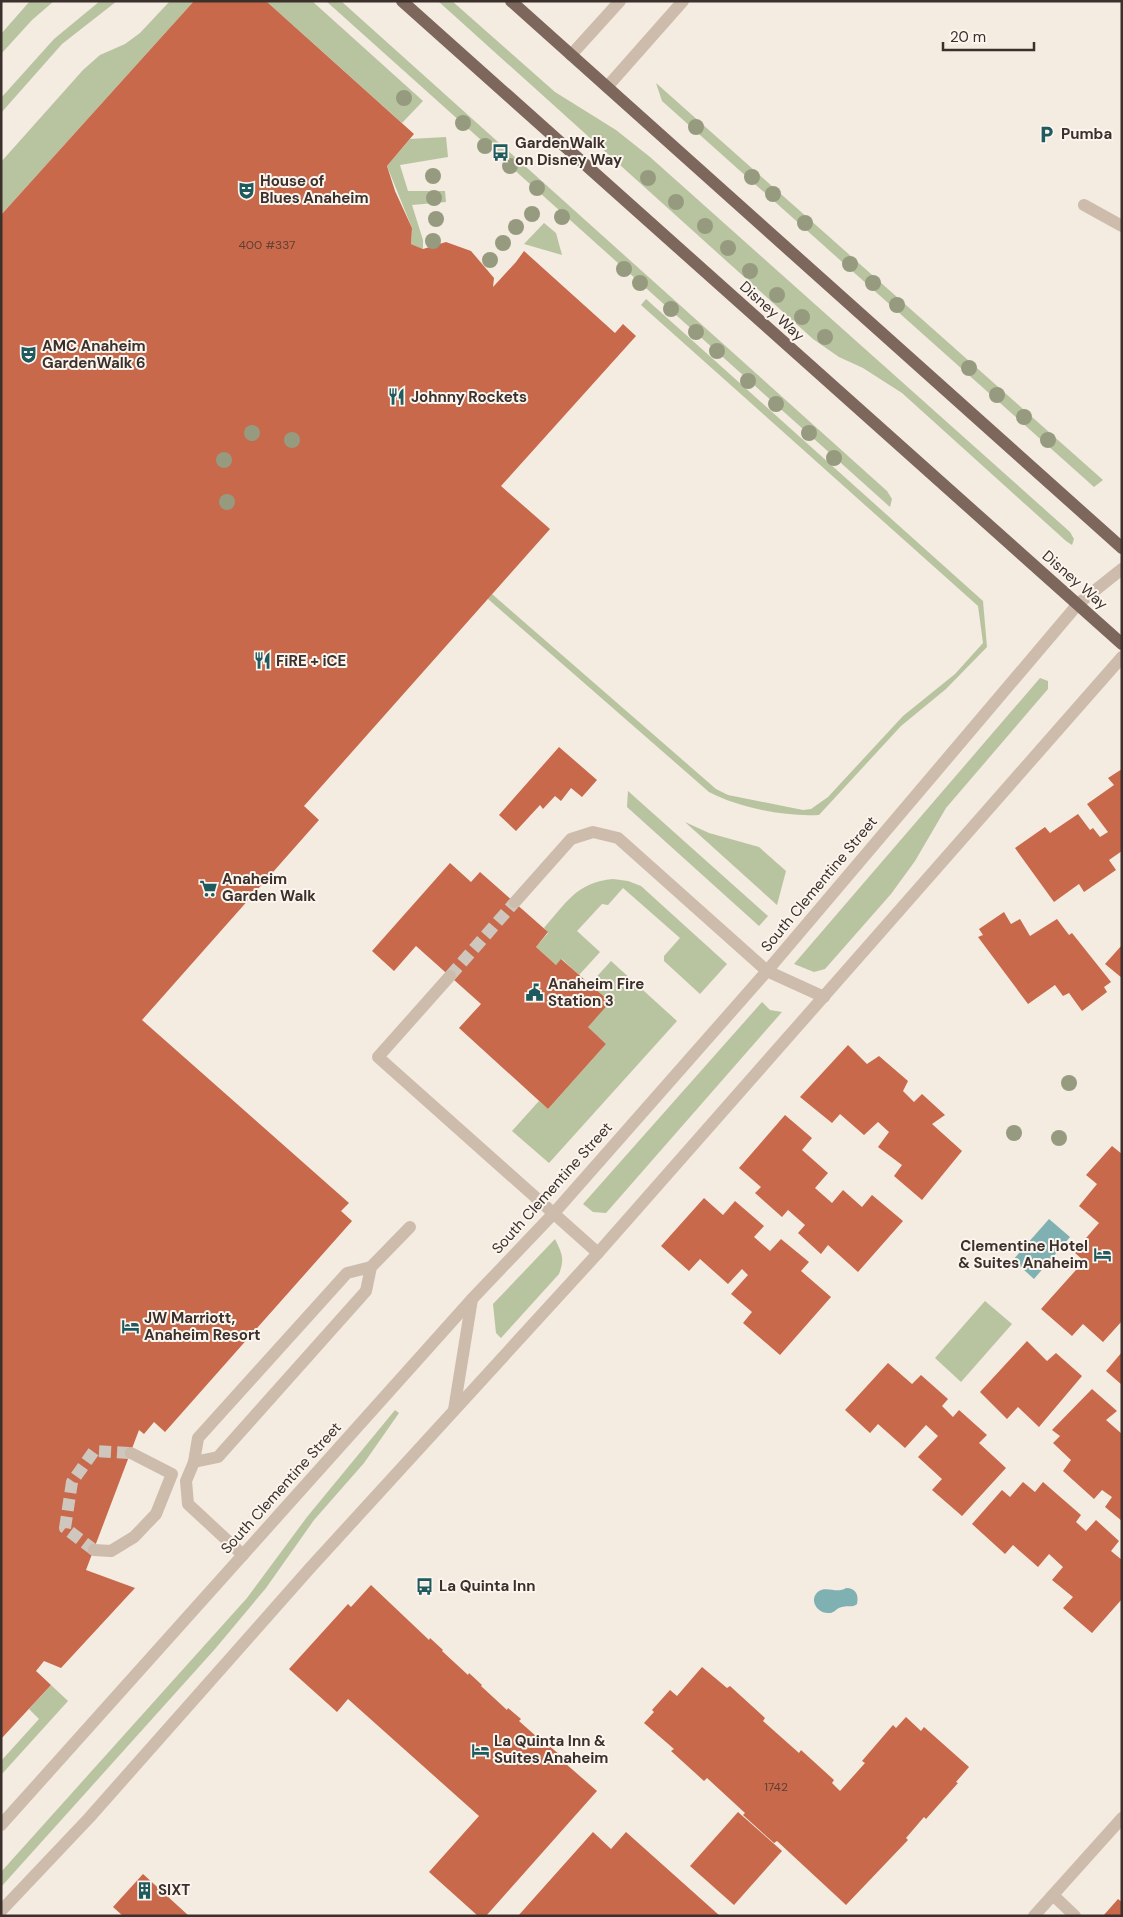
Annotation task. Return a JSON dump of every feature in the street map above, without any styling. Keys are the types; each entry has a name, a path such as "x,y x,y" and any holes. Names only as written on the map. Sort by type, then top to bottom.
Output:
{"main road":[{"name":"Disney Way","path":"402,1 1122,644"},
{"path":"511,1 1122,548"}],"street":[{"path":"571,55 620,1"},
{"path":"607,87 683,1"},
{"path":"1084,205 1122,226"},
{"name":"South Clementine Street","path":"1,1825 472,1299 554,1213 767,971 1078,604 1122,569"},
{"path":"1,1911 88,1818 311,1568 598,1253 1122,656"},
{"path":"515,902 571,839 593,832 618,838 767,971 824,996"},
{"path":"450,976 378,1057 598,1253"},
{"path":"243,1555 188,1504 186,1481 194,1462 198,1438 347,1274 371,1267 410,1227"},
{"path":"194,1462 218,1457 366,1291 371,1267"},
{"path":"454,1410 472,1299"},
{"path":"130,1453 186,1481"},
{"path":"94,1550 111,1551 134,1537 156,1514 172,1474"},
{"path":"1034,1916 1122,1818"},
{"path":"1053,1895 1076,1916"}],"green space":[{"path":"30,1 54,1 32,20 1,54 1,34"},
{"path":"100,1 117,1 62,44 1,113 1,98 54,39"},
{"path":"170,1 194,1 1,215 1,162 83,70 100,55 125,44 140,33"},
{"path":"266,1 312,1 423,101 402,123"},
{"path":"326,1 341,1 887,491 892,499 890,507"},
{"path":"438,1 452,1 555,92 616,130 650,157 1070,532 1074,539 1072,545 902,393 863,368 839,357 813,339"},
{"path":"656,83 1103,480 1094,487 662,101"},
{"path":"446,137 448,157 400,165 408,191 445,191 446,202 412,205 423,240 423,249 411,244 412,228 387,166 410,139"},
{"path":"544,223 556,233 562,255 524,244"},
{"path":"646,299 983,601 987,647 946,689 901,726 819,815 777,813 748,807 709,792 488,599 492,594 716,789 728,795 803,810 811,809 828,797 903,716 955,674 983,643 978,606 641,305"},
{"path":"1040,678 1048,681 1048,689 946,808 915,861 891,894 825,969 814,972 794,964"},
{"path":"628,791 768,916 759,926 627,807"},
{"path":"685,822 709,833 759,847 786,871 777,905"},
{"path":"613,879 628,881 641,886 727,964 700,994 664,961 664,956 680,938 623,888 608,905 602,904 577,931 600,952 579,975 562,959 556,965 536,947 548,933 544,928 573,895 590,884"},
{"path":"611,961 677,1021 549,1163 512,1131 539,1101 548,1109 606,1044 588,1027 590,984"},
{"path":"762,1002 770,1010 782,1012 606,1213 593,1212 583,1204"},
{"path":"555,1239 562,1256 559,1274 501,1338 496,1333 493,1304"},
{"path":"985,1301 1012,1324 961,1382 935,1358"},
{"path":"395,1410 399,1413 364,1463 314,1520 266,1588 215,1649 1,1887 1,1872 247,1598 307,1517"},
{"path":"51,1685 68,1701 1,1775 1,1761 39,1719 29,1709"}],"water":[{"path":"1049,1219 1070,1237 1034,1279 1013,1260"},
{"path":"846,1588 852,1589 856,1593 857,1604 844,1606 830,1613 820,1611 815,1605 814,1598 819,1591 826,1589 843,1590"}],"building":[{"name":"Anaheim Garden Walk","path":"194,1 266,1 414,134 387,166 395,191 412,228 411,244 423,249 446,242 471,251 494,278 493,287 524,251 615,333 623,324 636,336 501,486 550,529 304,806 319,820 142,1020 349,1203 341,1211 352,1221 165,1432 154,1422 144,1434 139,1430 86,1570 135,1588 61,1668 44,1661 36,1671 51,1685 1,1739 1,215"},
{"path":"559,747 597,780 582,797 571,788 561,801 555,796 543,809 540,805 516,831 499,815"},
{"path":"1122,769 1122,851 1109,860 1116,870 1084,892 1079,884 1054,902 1015,848 1045,827 1050,833 1078,814 1090,830 1093,828 1100,837 1108,832 1087,804 1114,785 1108,778"},
{"name":"Anaheim Fire Station 3","path":"450,863 471,882 480,872 548,932 536,947 556,965 561,959 610,1002 588,1027 606,1044 548,1109 459,1028 481,1004 416,946 394,971 372,951"},
{"path":"1004,912 1011,924 1020,919 1030,936 1057,919 1069,935 1072,933 1111,982 1104,987 1107,992 1082,1011 1069,993 1063,996 1055,985 1028,1004 978,937 983,935 979,929"},
{"path":"1122,945 1122,978 1105,964"},
{"path":"848,1045 867,1064 879,1056 908,1081 903,1091 914,1102 922,1094 945,1115 932,1124 962,1151 922,1200 894,1176 902,1165 878,1147 889,1132 878,1122 864,1135 840,1114 832,1123 800,1097"},
{"path":"785,1115 812,1138 802,1150 828,1173 815,1188 832,1203 843,1190 862,1207 872,1195 903,1221 858,1272 828,1245 821,1254 798,1233 805,1225 788,1210 782,1217 755,1193 761,1187 739,1168"},
{"path":"1112,1146 1122,1154 1122,1321 1103,1342 1083,1324 1072,1336 1041,1309 1084,1261 1074,1252 1099,1223 1079,1206 1097,1184 1086,1175"},
{"path":"704,1198 723,1215 735,1201 764,1226 754,1237 770,1251 781,1239 809,1262 801,1271 831,1297 780,1355 743,1323 752,1312 731,1294 748,1275 742,1269 728,1284 700,1259 689,1271 661,1246"},
{"path":"1027,1341 1047,1361 1056,1353 1082,1376 1039,1427 1018,1407 1007,1419 980,1392"},
{"path":"1122,1352 1122,1385 1106,1371"},
{"path":"888,1363 912,1384 921,1375 948,1399 942,1406 953,1417 959,1410 987,1435 979,1443 1006,1468 962,1516 932,1490 942,1479 918,1457 938,1436 926,1425 905,1448 878,1424 870,1433 845,1410"},
{"path":"1092,1389 1117,1411 1106,1420 1122,1434 1122,1521 1105,1507 1112,1497 1102,1490 1094,1499 1063,1471 1071,1460 1053,1443 1060,1436 1052,1430"},
{"path":"1023,1482 1035,1492 1043,1482 1081,1515 1076,1522 1086,1531 1096,1520 1119,1541 1111,1551 1122,1560 1122,1599 1092,1633 1063,1608 1073,1597 1052,1580 1063,1567 1049,1554 1038,1567 1013,1545 1005,1554 972,1524 1002,1490 1010,1497"},
{"name":"La Quinta Inn & Suites Anaheim","path":"371,1585 468,1675 469,1673 507,1710 508,1708 521,1719 519,1721 560,1755 558,1757 597,1791 486,1916 478,1916 429,1872 479,1816 348,1699 337,1712 289,1669 348,1604 351,1607"},
{"path":"702,1667 727,1688 730,1686 765,1718 763,1721 799,1753 801,1750 834,1780 832,1783 840,1791 865,1763 862,1761 893,1725 896,1728 906,1717 921,1731 924,1727 969,1767 956,1782 958,1783 906,1838 908,1840 846,1905 777,1841 774,1843 743,1815 745,1813 707,1778 704,1781 671,1751 674,1749 644,1723 654,1712 652,1710 670,1690 677,1696"},
{"path":"738,1812 782,1851 734,1905 690,1866"},
{"path":"593,1832 611,1849 626,1832 720,1916 518,1916"},
{"name":"SIXT","path":"143,1874 189,1916 123,1916 113,1907"},
{"path":"1118,1899 1122,1902 1122,1916 1103,1916"}],"tunnel":[{"path":"450,976 515,902"},
{"path":"94,1550 65,1528 72,1482 94,1451 131,1453"}],"place":[{"name":"Pumba","path":"1047,134"},
{"name":"GardenWalk on Disney Way","path":"501,152"},
{"name":"House of Blues Anaheim","path":"246,190"},
{"name":"AMC Anaheim GardenWalk 6","path":"28,355"},
{"name":"Johnny Rockets","path":"397,397"},
{"name":"FiRE + iCE","path":"262,661"},
{"name":"Anaheim Garden Walk","path":"208,888"},
{"name":"Anaheim Fire Station 3","path":"534,993"},
{"name":"Clementine Hotel & Suites Anaheim","path":"1102,1255"},
{"name":"JW Marriott, Anaheim Resort","path":"130,1327"},
{"name":"La Quinta Inn","path":"425,1586"},
{"name":"La Quinta Inn & Suites Anaheim","path":"480,1750"},
{"name":"SIXT","path":"144,1890"}]}
